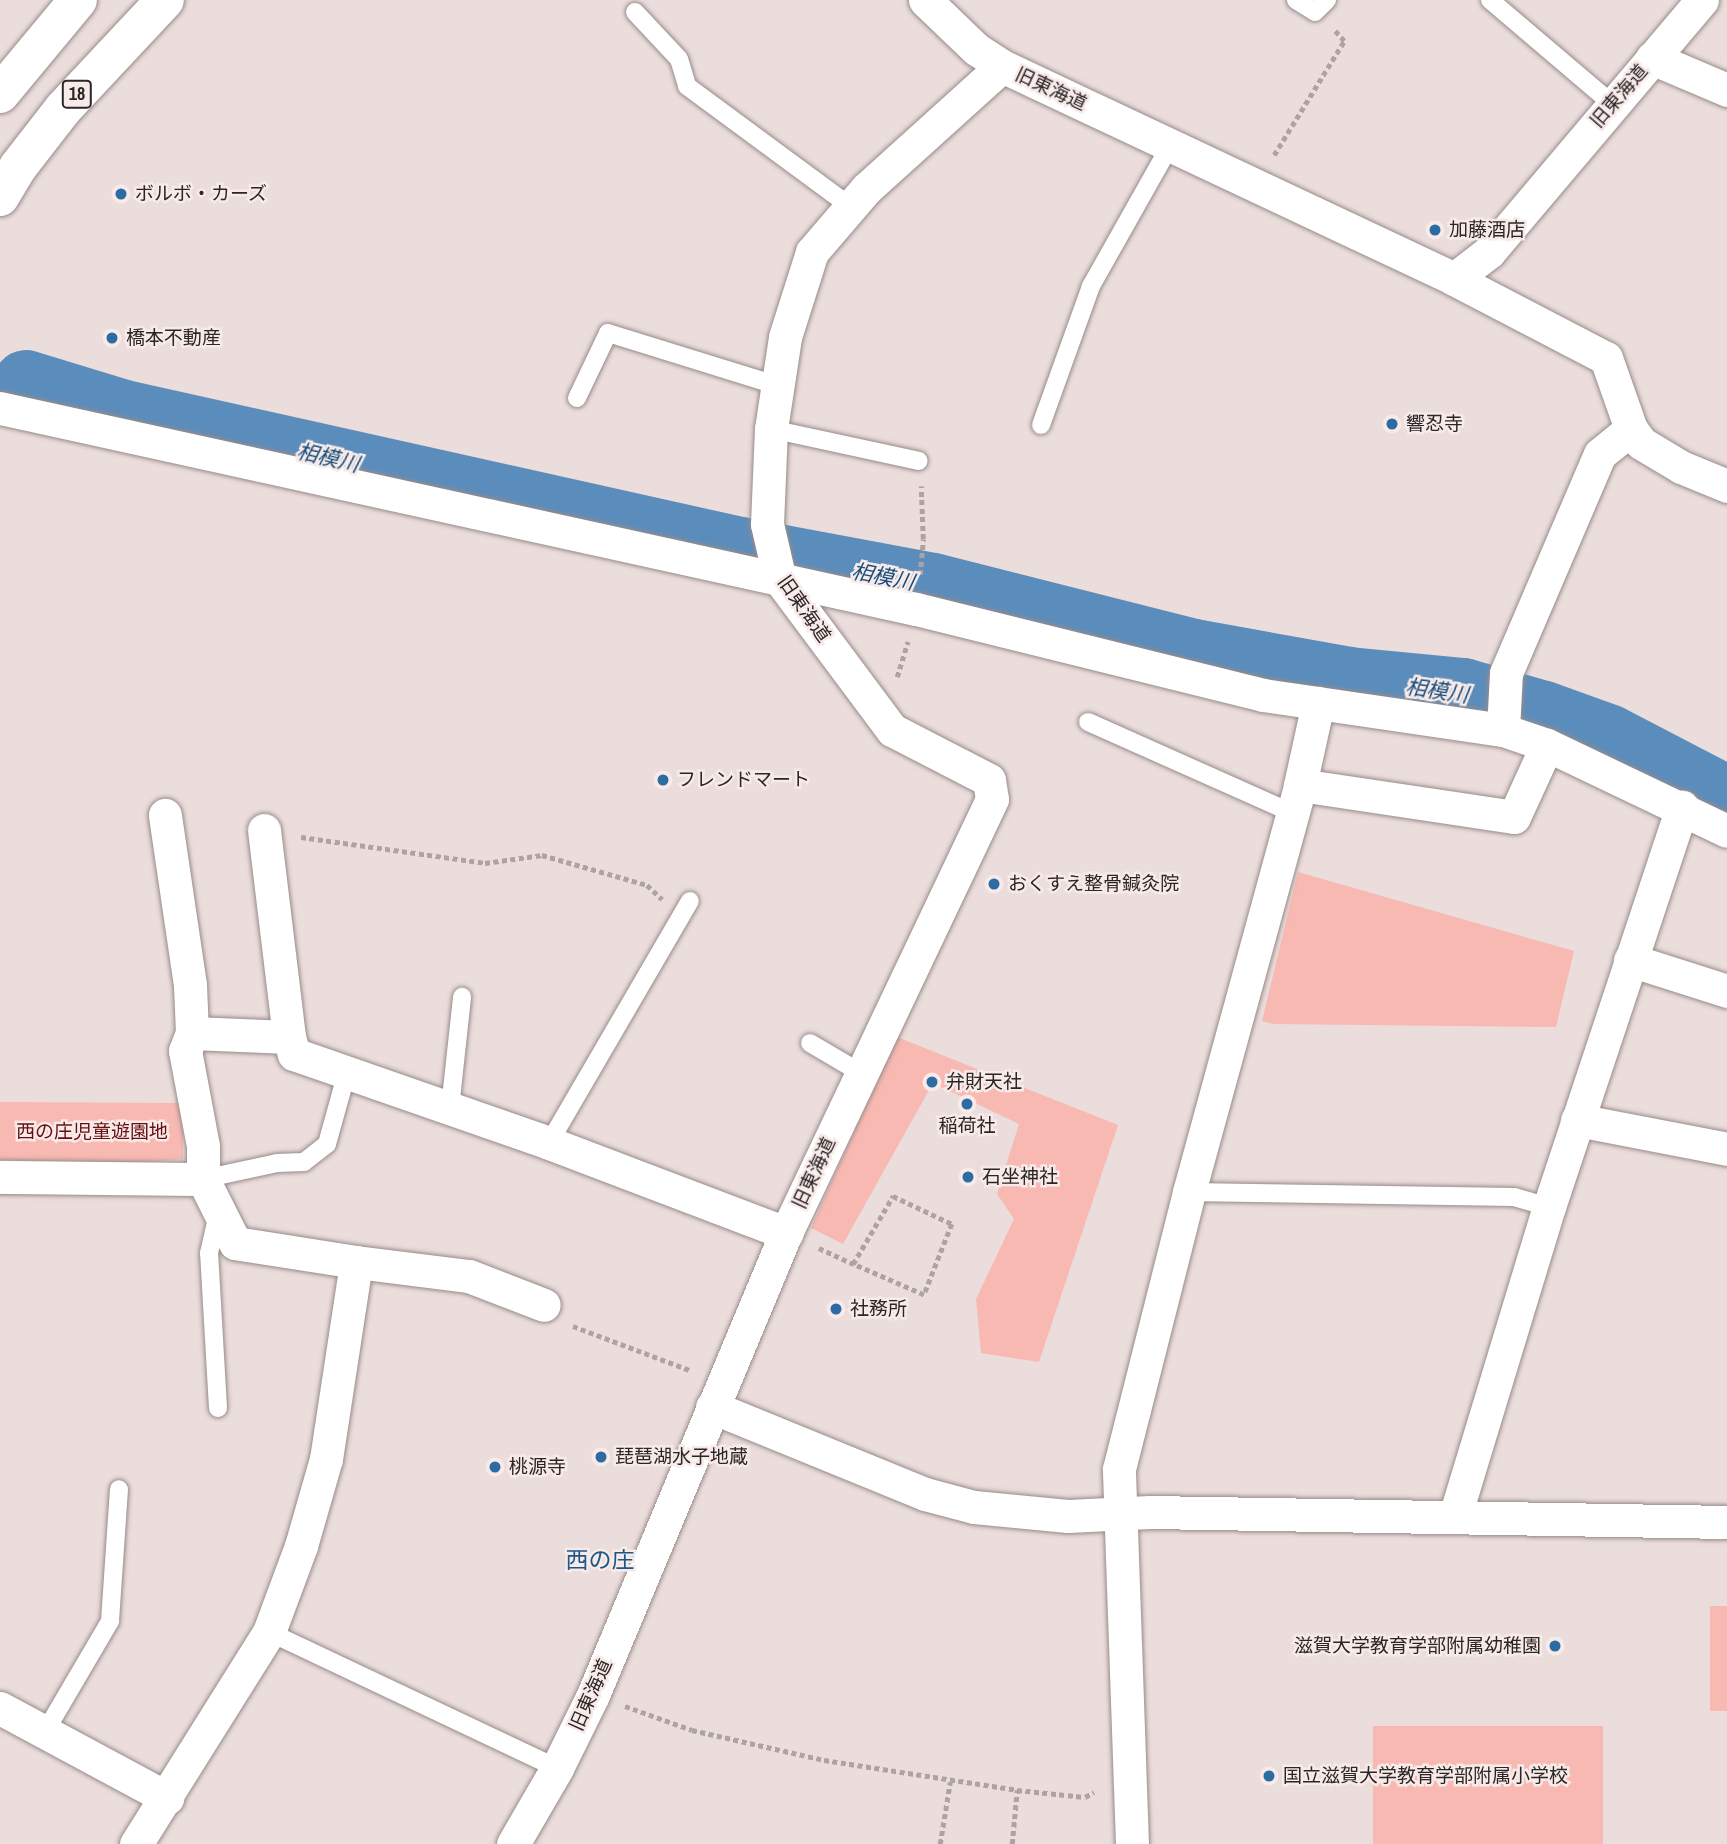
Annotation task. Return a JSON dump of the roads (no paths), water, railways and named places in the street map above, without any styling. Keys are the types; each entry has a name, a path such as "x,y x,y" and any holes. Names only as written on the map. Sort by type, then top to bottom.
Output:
{"main road":[{"path":"0,94 78,0"},
{"name":"18","path":"0,197 18,167 63,109 165,0"}],"street":[{"path":"925,0 976,49 1002,66"},
{"name":"旧東海道","path":"513,1844 557,1768 593,1695 786,1233 992,799 989,780 892,730 775,562 766,482 776,384 786,337 812,252 866,189 1002,66 1454,279 1489,253 1702,0"},
{"path":"1652,58 1727,90"},
{"path":"1454,279 1606,358 1631,429 1642,443 1681,467 1727,486"},
{"path":"0,408 775,562 916,608 1263,695 1318,703 1504,711 1547,745 1682,807 1727,831"},
{"path":"1504,711 1506,673 1600,454 1631,429"},
{"path":"1132,1844 1119,1469 1189,1192 1296,799 1318,703"},
{"path":"1296,799 1514,817 1547,745"},
{"path":"1455,1516 1577,1120 1682,807"},
{"path":"165,815 190,985 192,1033 186,1052 202,1146 203,1179 236,1243 469,1276 544,1305"},
{"path":"264,830 289,1037 294,1054 549,1143 786,1233"},
{"path":"1630,960 1727,991"},
{"path":"192,1033 289,1037"},
{"path":"1577,1120 1727,1149"},
{"path":"0,1177 203,1179"},
{"path":"136,1844 269,1632 301,1546 326,1459 356,1262"},
{"path":"717,1395 937,1497 974,1507 1068,1517 1119,1514 1455,1516 1727,1522"},
{"path":"0,1708 167,1798"}],"lane":[{"path":"1296,0 1321,6"},
{"path":"1490,0 1612,104"},
{"path":"635,12 679,59 687,86 851,207"},
{"path":"1041,425 1091,286 1170,146"},
{"path":"577,398 608,333 776,384"},
{"path":"771,429 919,461"},
{"path":"1088,722 1296,799"},
{"path":"549,1143 685,909"},
{"path":"450,1108 462,997"},
{"path":"810,1043 862,1073"},
{"path":"203,1179 277,1163 304,1162 327,1144 347,1072"},
{"path":"1189,1192 1514,1197 1549,1208"},
{"path":"218,1408 209,1253 219,1211"},
{"path":"45,1732 110,1621 119,1489"},
{"path":"269,1632 557,1768"}],"waterway":[{"name":"相模川","path":"26,383 124,413 740,550 933,586 1194,652 1349,680 1463,691 1544,714 1608,737 1727,799"}],"place":[{"name":"ボルボ・カーズ","path":"121,194"},
{"name":"加藤酒店","path":"1435,230"},
{"name":"橋本不動産","path":"112,338"},
{"name":"響忍寺","path":"1392,424"},
{"name":"フレンドマート","path":"663,780"},
{"name":"おくすえ整骨鍼灸院","path":"994,884"},
{"name":"弁財天社","path":"932,1082"},
{"name":"稲荷社","path":"967,1104"},
{"name":"石坐神社","path":"968,1177"},
{"name":"社務所","path":"836,1309"},
{"name":"琵琶湖水子地蔵","path":"601,1457"},
{"name":"桃源寺","path":"495,1467"},
{"name":"滋賀大学教育学部附属幼稚園","path":"1555,1646"},
{"name":"国立滋賀大学教育学部附属小学校","path":"1269,1776"}],"district":[{"name":"西の庄","path":"600,1560"}],"park label":[{"name":"西の庄児童遊園地","path":"92,1132"}]}
